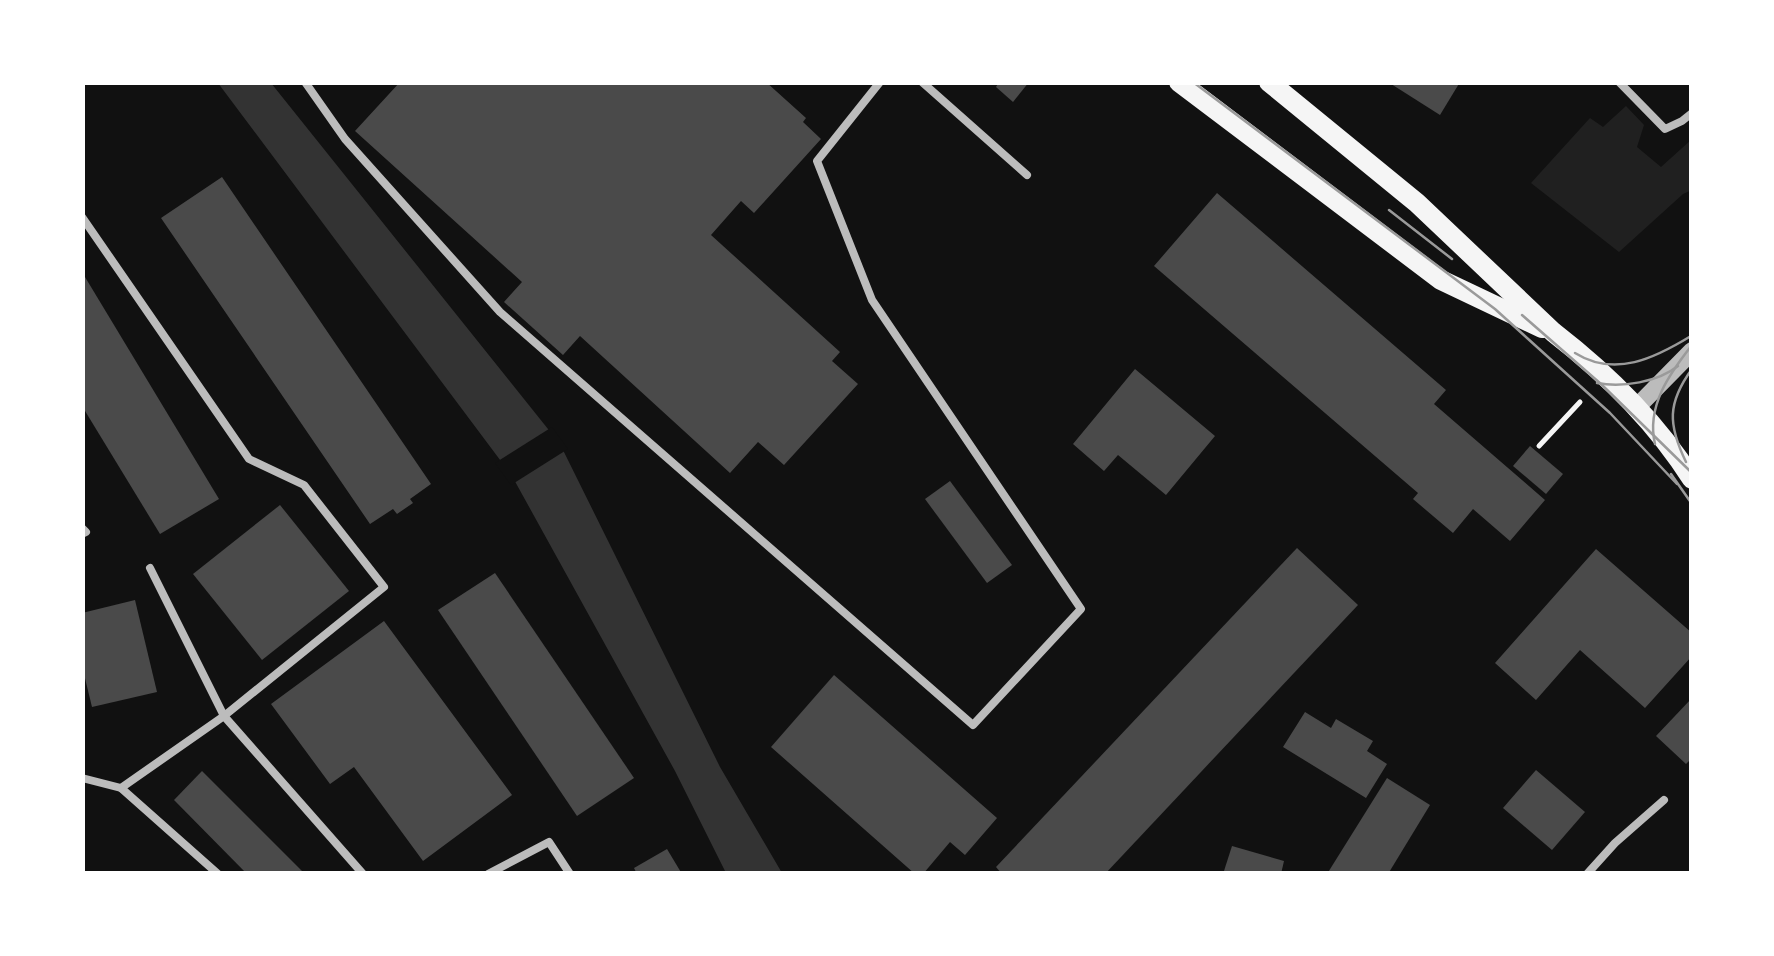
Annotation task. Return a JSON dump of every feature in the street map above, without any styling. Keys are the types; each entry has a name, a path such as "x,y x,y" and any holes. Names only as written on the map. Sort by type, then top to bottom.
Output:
{"main road":[{"path":"1179,82 1441,280 1553,332"},
{"path":"1269,82 1417,203 1574,348 1669,443 1692,479"}],"street":[{"path":"1636,408 1692,351"}],"lane":[{"path":"305,82 345,139 500,312 973,725 1082,609 872,300 817,160 880,82"},
{"path":"922,82 1027,175"},
{"path":"1618,82 1665,128 1692,113"},
{"path":"82,217 249,459 304,485 384,587 224,716 121,788"},
{"path":"150,568 224,716 364,874"},
{"path":"82,778 121,788 218,874"},
{"path":"1588,874 1615,843 1664,800"},
{"path":"488,874 549,842 570,874"}],"path":[{"path":"1539,446 1580,402"}],"shaded area":[{"path":"218,83 271,83 560,444 720,767 782,873 726,873 675,771 512,476"},
{"path":"1626,106 1644,125 1637,147 1661,167 1691,140 1692,190 1619,252 1531,183 1590,118 1603,127"}],"pier":[{"path":"552,427 568,449 511,485 495,463"}],"building":[{"path":"400,82 766,82 806,118 803,122 821,139 754,213 741,201 711,235 840,352 832,361 858,384 784,465 758,442 730,473 580,336 563,355 504,302 522,282 355,131"},
{"path":"999,82 1029,82 1013,102 996,87"},
{"path":"1388,82 1460,82 1440,115"},
{"path":"222,177 431,484 397,514 393,509 370,524 161,218"},
{"path":"1217,193 1446,390 1434,404 1545,500 1510,541 1473,509 1453,533 1413,499 1418,493 1154,266"},
{"path":"85,277 219,499 160,534 82,406"},
{"path":"1135,369 1215,436 1166,495 1118,455 1104,471 1073,444"},
{"path":"1530,446 1563,474 1546,494 1513,466"},
{"path":"950,481 1012,565 987,583 925,499"},
{"path":"280,505 349,591 262,660 193,574"},
{"path":"1297,548 1358,605 1105,874 1002,874 996,867"},
{"path":"1596,549 1692,633 1692,656 1645,708 1580,650 1536,700 1495,663"},
{"path":"495,573 634,778 577,816 438,610"},
{"path":"135,600 157,692 92,707 82,666 82,613"},
{"path":"384,621 512,795 423,861 354,767 330,784 271,704"},
{"path":"834,675 997,818 965,855 950,842 923,874 915,874 771,747"},
{"path":"1692,698 1692,758 1686,764 1656,736"},
{"path":"1305,712 1331,728 1336,719 1373,741 1367,751 1387,764 1366,798 1283,747"},
{"path":"1536,770 1585,812 1552,850 1503,808"},
{"path":"202,771 305,874 247,874 174,800"},
{"path":"1387,778 1430,805 1388,874 1327,874"},
{"path":"1232,846 1284,861 1281,874 1223,874"},
{"path":"667,849 682,874 637,874 634,868"}],"tram line":[{"path":"1193,82 1495,309 1610,413 1677,484"},
{"path":"1389,210 1452,259"},
{"path":"1522,315 1601,384 1691,472"},
{"path":"1575,353 1605,364 1634,362 1691,336"},
{"path":"1655,444 1657,403 1692,345"},
{"path":"1597,383 1639,382 1678,366"},
{"path":"1686,462 1676,437 1673,414 1678,393 1692,369"},
{"path":"1671,474 1692,504"}]}
